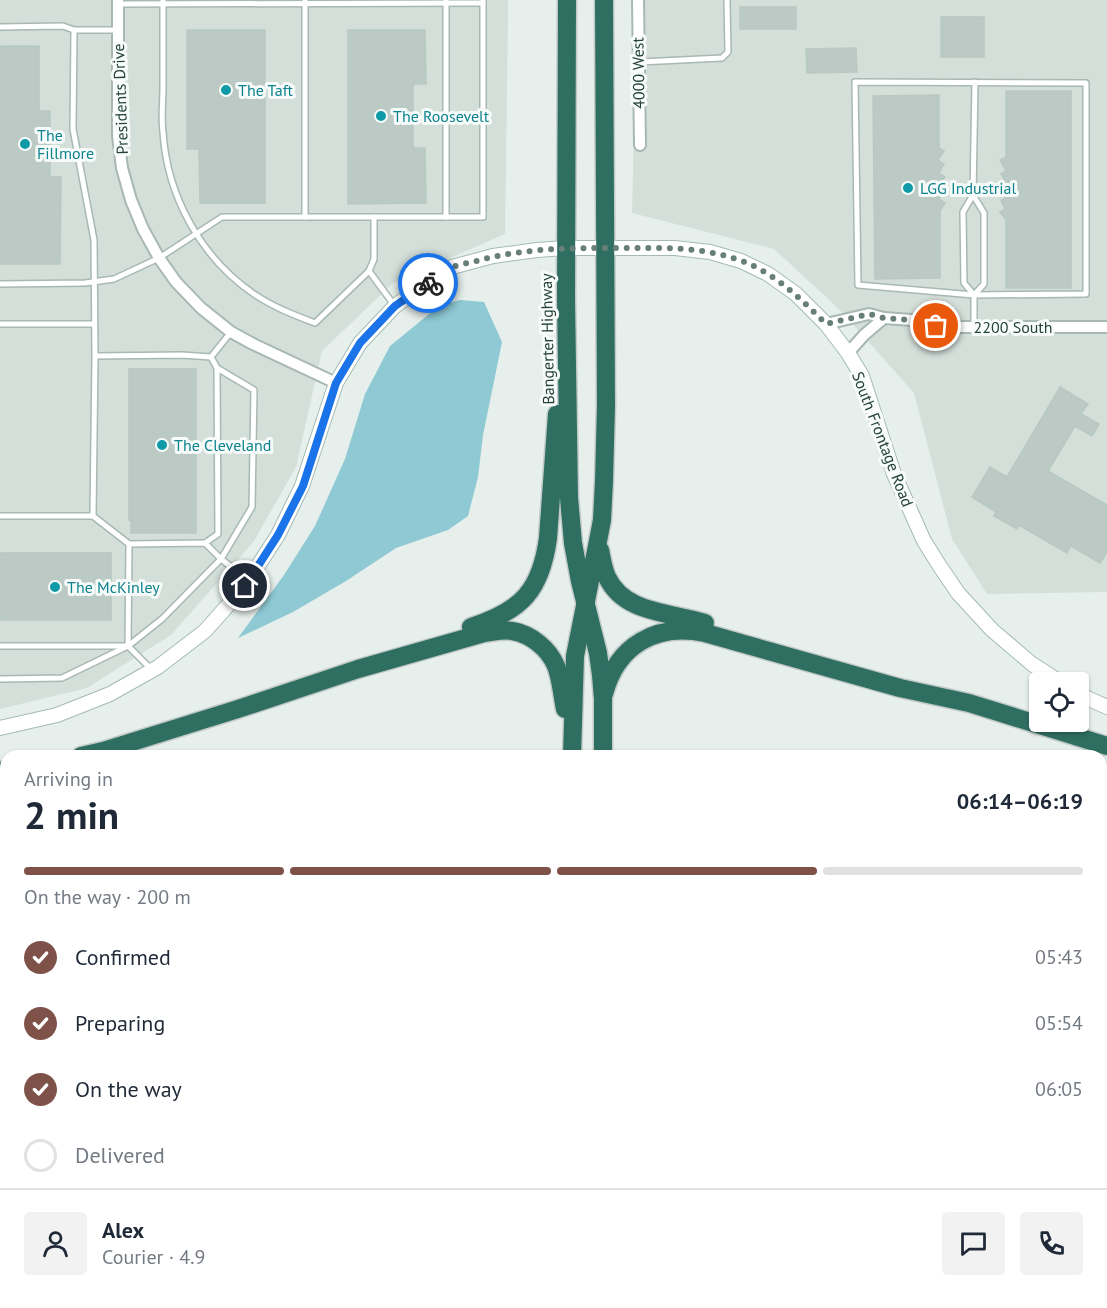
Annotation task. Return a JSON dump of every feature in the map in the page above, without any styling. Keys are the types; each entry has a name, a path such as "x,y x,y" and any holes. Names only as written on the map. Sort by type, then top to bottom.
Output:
{"highway":[{"name":"Bangerter Highway","path":"567,0 565,248 569,498 573,543 598,652 603,699 603,750"},
{"name":"Bangerter Highway","path":"572,750 575,656 602,510 606,405 604,0"},
{"path":"358,669 383,654 498,617 513,608 531,591 546,556 566,299"},
{"path":"598,541 603,567 608,578 619,593 644,609 697,621 900,688"},
{"path":"603,699 614,670 631,648 650,636 674,630 687,630 705,633 900,688 969,703 1107,746"},
{"path":"106,750 358,669 484,633 513,631 534,640 552,658 560,679 572,750"}],"street":[{"name":"4000 West","path":"638,0 639,145"},
{"name":"Presidents Drive","path":"118,2 118,136 122,168 131,200 143,229 159,258 176,282 201,308 231,332 336,383"},
{"name":"South Frontage Road","path":"0,728 57,715 110,694 152,670 205,631 249,580 278,535 303,486 336,383 360,343 395,306 452,267 493,256 565,248 675,248 710,252 741,261 768,274 796,294 826,324 862,376 894,474 909,511 939,565 958,592 992,630 1044,672"},
{"name":"2200 South","path":"826,324 869,314 943,327 1107,327"},
{"path":"848,353 884,318"},
{"path":"1089,699 1107,707"}],"lane":[{"path":"638,62 722,58 728,52 727,0"},
{"path":"0,284 93,282 114,279 159,258 222,217 483,217 483,2 118,2"},
{"path":"163,2 163,133 167,160 177,196 195,234 223,268 253,294 287,313 315,323 369,271 374,259 374,218"},
{"path":"305,2 305,217"},
{"path":"446,2 446,217"},
{"path":"0,27 63,26 74,30 118,30"},
{"path":"74,30 73,129 94,240 93,516"},
{"path":"855,82 1086,83 1086,294 974,295 858,285 855,82"},
{"path":"974,327 974,295 964,283 963,212 973,195 975,82"},
{"path":"446,119 483,119"},
{"path":"973,195 984,213 984,284 974,295"},
{"path":"369,271 395,306"},
{"path":"0,324 94,324"},
{"path":"211,357 231,332"},
{"path":"94,356 211,357"},
{"path":"0,516 93,516 129,544 205,543 218,534 217,368 211,357"},
{"path":"0,679 62,678 128,646 162,620 221,559 252,507 254,390 217,368"},
{"path":"205,543 221,559 249,580"},
{"path":"128,646 129,544"},
{"path":"0,646 128,646 152,670"}],"shaded area":[{"path":"0,0 508,0 508,16 505,234 393,283 322,351 296,467 254,541 171,635 87,688 0,709"},
{"path":"637,0 1107,0 1107,592 987,594 952,539 914,393 841,311 774,249 632,213"}],"water":[{"path":"460,300 484,302 502,342 483,435 478,477 468,516 448,530 396,548 293,612 238,638 284,575 315,526 345,459 365,394 390,346 439,306"}],"building":[{"path":"740,7 796,7 796,29 740,29"},
{"path":"941,17 984,17 984,57 941,57"},
{"name":"The Taft","path":"187,30 265,30 265,203 200,203 199,149 187,149"},
{"name":"The Roosevelt","path":"348,30 425,30 426,84 413,84 413,148 425,148 426,203 348,204"},
{"name":"The Fillmore","path":"0,46 39,46 39,111 50,111 50,177 61,177 60,264 0,264"},
{"path":"856,48 857,72 807,73 806,49"},
{"path":"1006,91 1071,91 1071,288 1006,288 1006,220 1000,212 1005,209 1001,200 1007,197 1001,187 1007,183 1001,174 1006,171 1000,160 1006,157"},
{"name":"LGG Industrial","path":"939,95 939,148 944,151 938,160 944,164 939,173 945,177 939,186 945,190 939,199 945,203 940,211 940,278 875,279 873,96"},
{"name":"The Cleveland","path":"129,369 196,369 196,533 131,533 131,520 129,520"},
{"path":"1060,387 1088,404 1081,414 1099,424 1092,436 1075,426 1048,471 1107,505 1107,552 1100,563 1071,546 1067,553 1019,525 1017,529 994,516 996,512 972,497 990,467 1007,477"},
{"name":"The McKinley","path":"0,553 111,553 111,620 0,620"}],"way so far":[{"path":"428,283 452,267 493,256 565,248 675,248 710,252 741,261 768,274 796,294 826,324 869,314 936,326"}],"place":[{"name":"The Taft","path":"226,90"},
{"name":"The Roosevelt","path":"381,116"},
{"name":"The Fillmore","path":"25,144"},
{"name":"LGG Industrial","path":"908,188"},
{"name":"The Cleveland","path":"162,445"},
{"name":"The McKinley","path":"55,587"}],"route":[{"path":"245,586 278,535 303,486 336,383 360,343 395,306 428,283"}]}
